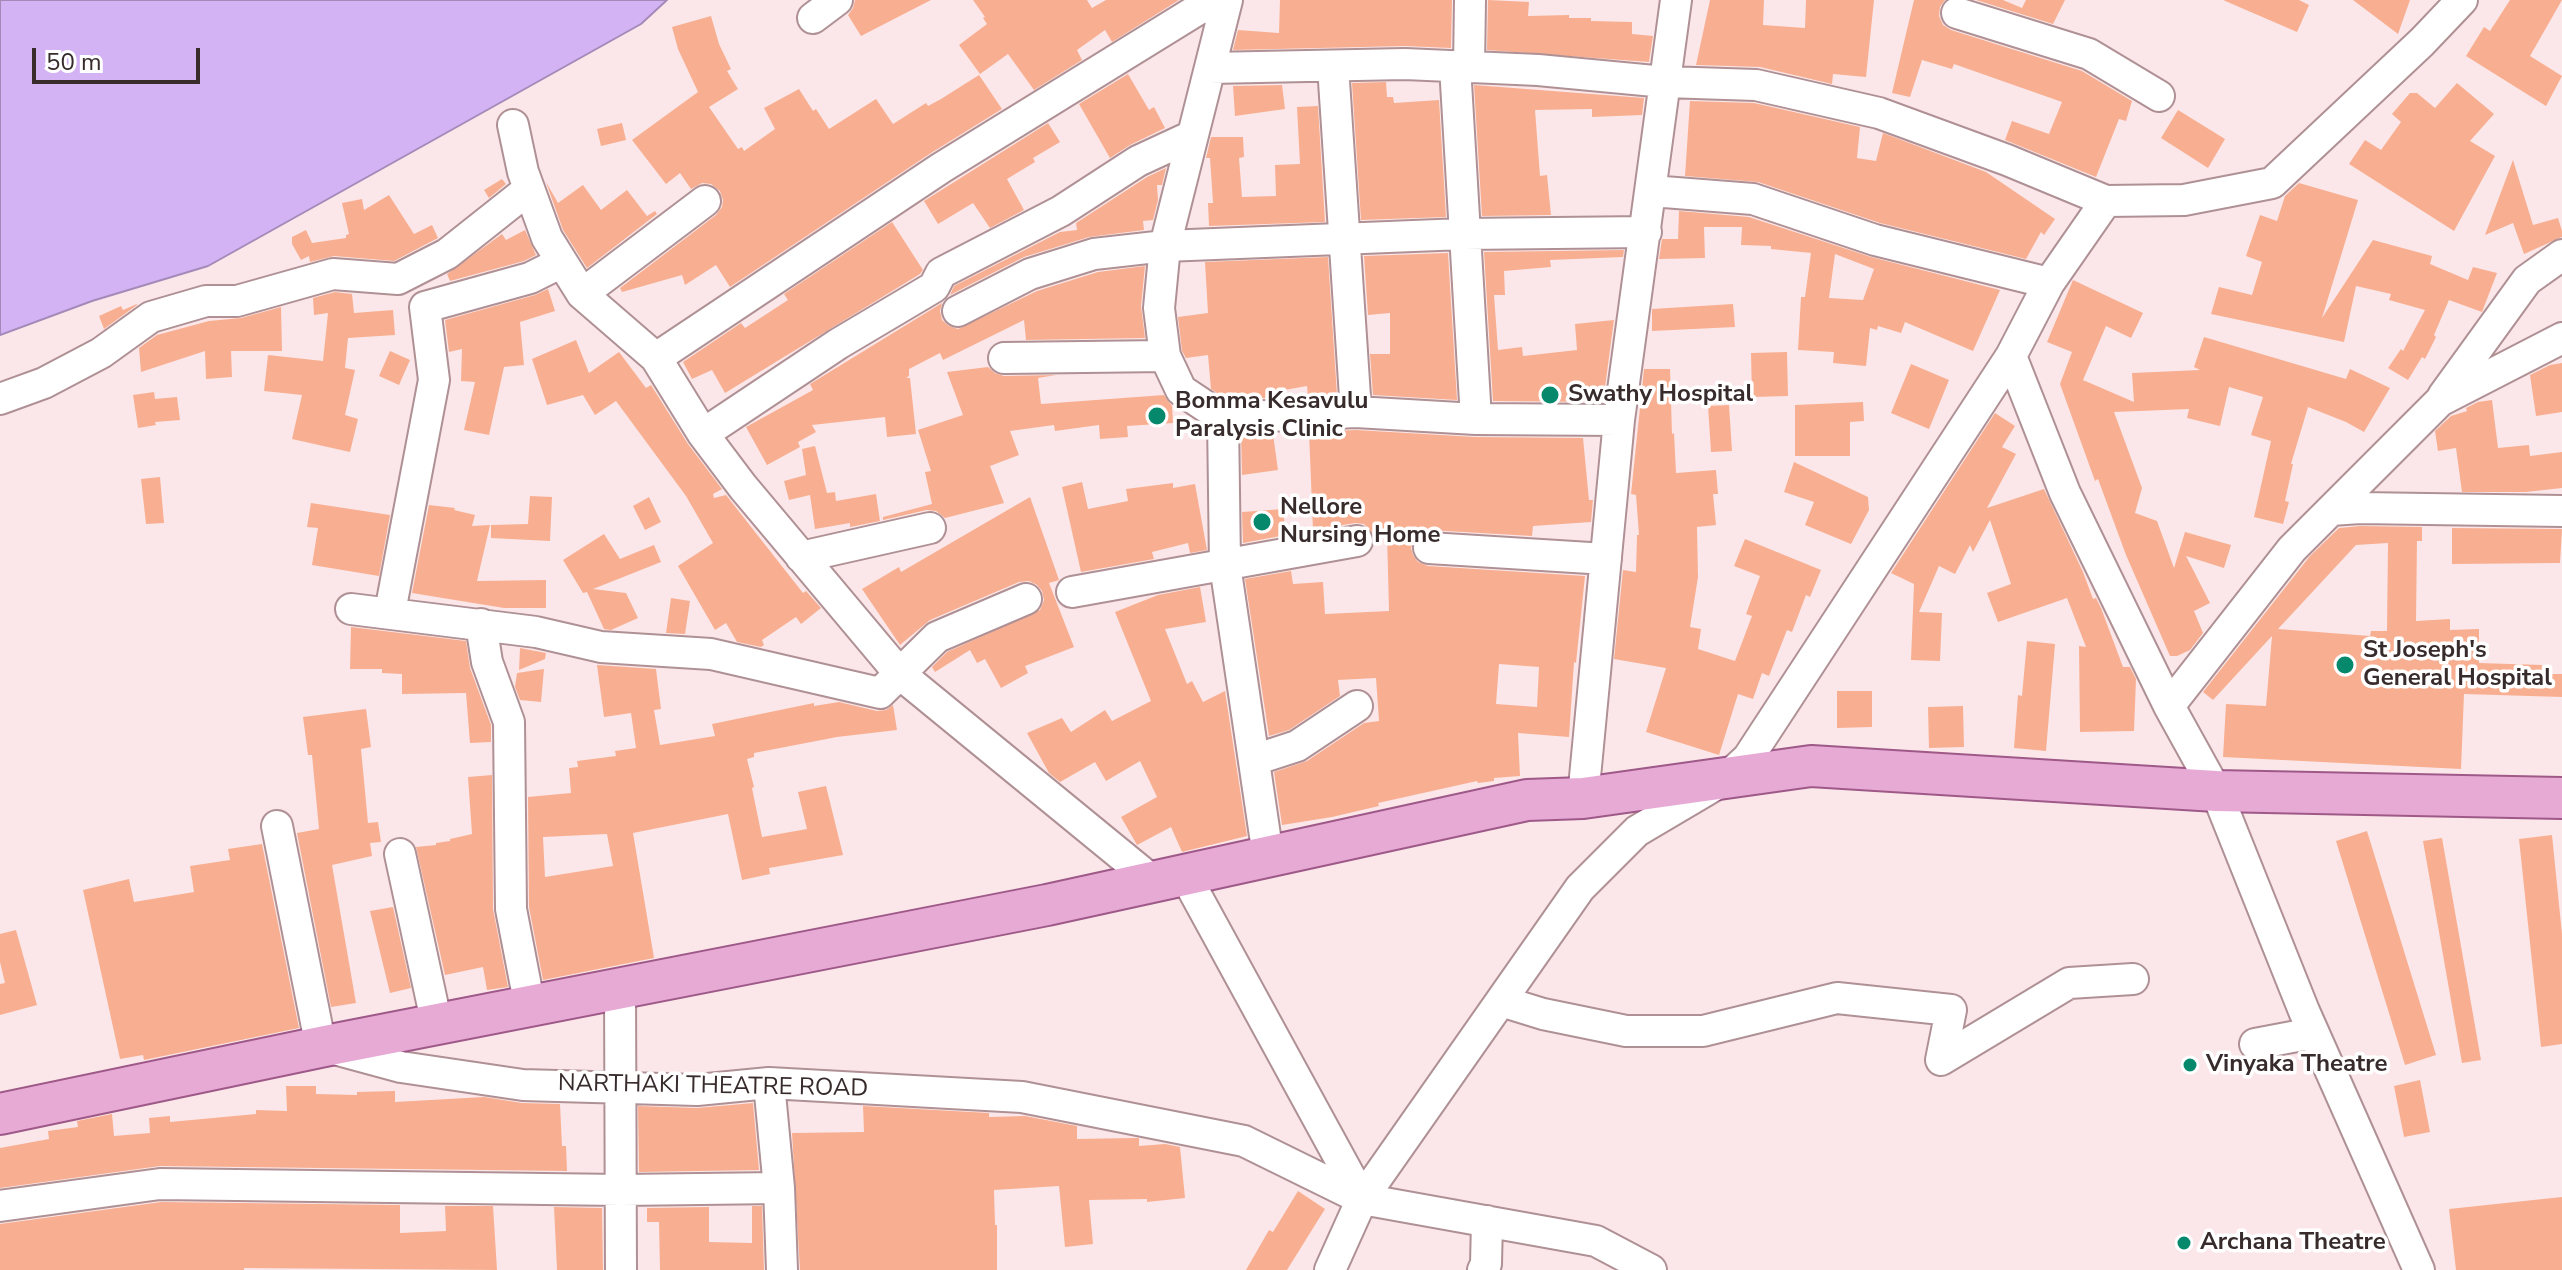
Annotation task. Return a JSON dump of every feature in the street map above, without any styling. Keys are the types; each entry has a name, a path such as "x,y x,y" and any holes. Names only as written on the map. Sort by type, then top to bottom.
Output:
{"main road":[{"path":"0,1114 1170,878 1527,800 1583,798 1811,766 2216,791 2562,798"}],"street":[{"path":"813,18 837,0"},
{"path":"1226,0 1165,246 1159,308 1165,356 1181,390 1223,418 1356,412 1476,419 1619,420"},
{"path":"656,358 941,168 1197,10 1226,0"},
{"path":"1470,0 1462,66 1463,234 1476,419"},
{"path":"1210,68 1462,66 1665,82 1756,85 1879,113 2007,160 2106,201 2184,200 2272,183 2422,42 2462,0"},
{"path":"1583,798 1619,420 1665,82 1679,3"},
{"path":"1957,13 2089,54 2159,96"},
{"path":"1333,66 1356,412"},
{"path":"513,125 529,189 547,238 582,294 656,358 703,434 743,487 900,674 1170,878 1362,1199"},
{"path":"703,434 838,344 934,287 941,273 1061,211 1138,161 1192,136"},
{"path":"0,399 44,383 101,353 151,317 206,301 237,301 333,274 398,279 447,254 529,189"},
{"path":"1651,191 1753,199 1875,240 2049,283"},
{"path":"582,294 705,201"},
{"path":"1330,1270 1362,1199 1580,888 1637,831 1725,779 1748,758 2011,356 2049,283 2106,201"},
{"path":"958,311 1030,274 1094,254 1165,246 1463,234 1646,232"},
{"path":"2169,706 2292,549 2440,401 2527,280 2562,255"},
{"path":"390,612 434,380 425,307 530,278 562,262"},
{"path":"2440,401 2562,338"},
{"path":"1004,358 1165,356"},
{"path":"2011,356 2065,493 2169,706 2216,791 2313,1033 2419,1270"},
{"path":"1223,418 1225,565 1268,856"},
{"path":"2331,510 2562,511"},
{"path":"801,557 930,528"},
{"path":"1072,592 1357,541"},
{"path":"1429,548 1606,559"},
{"path":"351,609 536,632 601,647 711,654 880,693 937,637 1026,599"},
{"path":"481,624 487,662 509,722 511,909 530,1007"},
{"path":"1254,760 1297,746 1357,706"},
{"path":"277,826 323,1047"},
{"path":"400,854 437,1025"},
{"path":"1501,1001 1543,1014 1626,1031 1703,1031 1837,998 1951,1010 1941,1060 2069,983 2133,979"},
{"path":"620,989 621,1270"},
{"path":"2255,1044 2313,1033"},
{"name":"NARTHAKI THEATRE ROAD","path":"323,1047 401,1067 523,1085 697,1090 769,1083 1022,1097 1244,1141 1362,1199 1596,1241 1651,1270"},
{"path":"769,1083 779,1188 782,1270"},
{"path":"0,1206 160,1184 621,1190 779,1188"},
{"path":"1483,1270 1486,1264 1487,1221"}],"shaded area":[{"path":"0,0 667,0 641,24 208,266 92,301 0,335"}],"building":[{"path":"855,0 931,0 861,36 848,15"},
{"path":"973,0 1087,0 1092,8 1106,0 1179,0 1112,42 1105,30 1077,50 1082,60 1034,90 1008,54 980,74 959,45 987,24"},
{"path":"1280,0 1452,0 1451,48 1405,46 1233,50 1238,30 1279,33"},
{"path":"1488,0 1529,2 1528,16 1569,15 1569,18 1591,18 1591,21 1632,22 1632,34 1653,36 1649,62 1487,50"},
{"path":"1710,0 1764,0 1763,25 1805,28 1806,0 1874,0 1866,77 1833,74 1832,84 1760,67 1696,65"},
{"path":"1914,0 1945,0 1939,16 1943,25 1951,30 2082,71 2132,101 2126,121 2119,119 2096,177 2005,140 2012,121 2049,134 2062,102 1954,64 1952,69 1922,60 1910,97 1892,93"},
{"path":"1976,0 2003,0 2022,8 2026,0 2065,0 2053,24"},
{"path":"2223,0 2299,0 2309,5 2297,32"},
{"path":"2353,0 2410,0 2398,34"},
{"path":"2510,0 2562,0 2530,56 2562,76 2546,106 2466,56 2484,27 2490,31"},
{"path":"711,16 719,44 731,69 727,71 738,89 709,107 738,149 742,147 744,151 775,129 764,108 799,89 829,129 876,99 893,124 979,75 1002,109 730,287 716,265 685,285 682,275 622,292 620,288 716,215 722,207 720,191 711,184 702,183 691,189 680,173 666,184 632,140 698,92 678,49 672,27"},
{"path":"1128,74 1149,110 1154,107 1165,128 1110,158 1079,104"},
{"path":"1386,82 1387,97 1393,97 1394,103 1439,100 1446,217 1361,220 1352,83"},
{"path":"2457,83 2494,114 2470,141 2495,156 2454,231 2349,164 2365,140 2381,150 2401,122 2392,114 2410,93 2417,93 2435,108"},
{"path":"1282,85 1285,109 1235,116 1233,86"},
{"path":"1474,85 1644,98 1642,115 1592,117 1592,109 1535,110 1540,176 1547,175 1551,215 1482,216"},
{"path":"1690,101 1754,103 1860,127 1857,158 1876,161 1883,133 1986,172 2055,219 2044,235 2041,232 2026,259 1880,223 1758,182 1685,176"},
{"path":"1318,106 1325,222 1209,226 1208,203 1213,203 1210,158 1206,158 1211,137 1243,137 1244,157 1239,158 1242,197 1276,196 1275,165 1300,164 1297,107"},
{"path":"2178,110 2225,139 2208,168 2161,138"},
{"path":"622,123 626,140 601,146 597,129"},
{"path":"1048,123 1060,142 1007,179 1024,210 990,228 973,203 938,224 924,201"},
{"path":"2513,160 2533,225 2558,218 2562,231 2562,237 2524,254 2513,223 2485,235"},
{"path":"1166,168 1162,185 1157,185 1158,200 1153,220 1143,221 1144,230 1089,237 1024,257 950,295 954,286 1060,232 1077,230 1076,223"},
{"path":"502,179 506,184 489,198 484,190"},
{"path":"546,182 558,203 583,185 601,210 627,190 647,216 655,211 657,214 587,268 563,230"},
{"path":"2299,183 2358,200 2322,318 2373,240 2432,256 2430,264 2468,280 2473,267 2497,273 2482,312 2449,300 2425,359 2422,357 2408,380 2388,368 2401,349 2403,351 2425,310 2389,300 2391,294 2356,286 2344,342 2211,314 2219,287 2252,295 2262,262 2246,256 2260,215 2277,221 2285,196"},
{"path":"389,195 414,234 432,225 438,238 394,261 334,256 310,262 309,256 301,260 292,244 292,237 306,230 312,243 346,238 349,234 342,203 362,199 364,210"},
{"path":"1679,211 1749,217 1871,257 2000,290 1973,351 1905,322 1901,333 1878,326 1877,330 1870,328 1866,366 1833,363 1834,352 1798,350 1801,297 1805,297 1811,253 1771,249 1771,246 1741,245 1742,227 1704,227 1705,258 1659,259 1662,239 1678,239","holes":["1835,254 1874,269 1863,300 1829,298"]},
{"path":"892,222 923,270 920,274 725,393 712,370 692,379 683,362 741,323 745,328 788,300 784,294"},
{"path":"525,230 536,255 450,281 447,274 502,234 506,240"},
{"path":"1624,250 1623,257 1550,260 1551,267 1504,271 1505,295 1494,295 1498,350 1522,347 1523,356 1577,350 1575,324 1614,320 1603,402 1493,401 1484,252"},
{"path":"1448,253 1457,400 1373,395 1370,354 1390,354 1390,313 1368,315 1364,256"},
{"path":"1328,257 1337,395 1308,396 1307,386 1268,393 1268,398 1228,400 1211,389 1208,355 1186,358 1182,351 1178,317 1208,313 1205,262"},
{"path":"1145,266 1141,306 1145,338 1026,340 1024,320 943,360 940,353 909,369 906,378 910,378 916,434 887,437 885,417 812,425 816,432 798,442 800,447 767,465 746,427 813,390 810,384 942,303 942,320 958,329 1037,291 1098,272"},
{"path":"2073,280 2143,313 2131,338 2106,326 2083,380 2134,402 2132,373 2200,370 2194,367 2204,337 2346,379 2350,369 2390,388 2364,432 2308,407 2291,464 2285,501 2289,502 2283,524 2254,517 2271,441 2251,435 2263,397 2229,387 2220,426 2187,418 2189,409 2114,412 2142,488 2135,513 2157,521 2174,568 2185,532 2231,545 2224,568 2186,556 2210,603 2194,611 2203,633 2190,650 2177,656 2170,656 2126,555 2060,384 2072,352 2047,342"},
{"path":"548,289 555,311 520,322 524,365 504,367 489,435 464,430 475,382 461,381 462,349 449,352 445,320"},
{"path":"335,292 352,294 354,313 393,310 395,335 348,338 345,368 355,370 345,415 358,419 350,452 292,439 302,395 264,391 268,355 323,361 328,313 314,315 313,298"},
{"path":"137,304 104,329 99,316 121,306 123,310"},
{"path":"1733,304 1735,327 1652,331 1652,309"},
{"path":"281,307 282,351 231,351 232,377 206,379 205,351 141,372 139,348 157,335"},
{"path":"576,340 589,373 619,352 646,388 651,385 688,444 722,489 713,494 714,498 726,495 803,593 806,591 821,608 801,624 796,617 762,640 764,645 761,647 737,642 726,623 715,630 678,566 713,543 686,496 616,401 595,415 583,395 547,405 532,359"},
{"path":"390,351 410,360 399,385 379,376"},
{"path":"1787,352 1788,396 1752,397 1751,353"},
{"path":"2562,363 2562,412 2536,416 2530,375"},
{"path":"1911,364 1949,380 1929,429 1891,413"},
{"path":"988,367 1004,376 1056,375 1038,378 1041,404 1164,395 1172,406 1173,423 1127,426 1128,437 1100,439 1099,425 1055,431 1054,425 1010,431 1019,455 990,466 1004,503 945,518 936,511 927,510 883,520 883,517 932,504 925,472 931,471 918,430 963,415 947,372"},
{"path":"1644,369 1670,369 1676,473 1716,470 1718,494 1713,494 1716,525 1697,527 1698,577 1690,627 1701,629 1698,649 1735,661 1752,616 1746,614 1760,576 1734,566 1745,539 1821,570 1810,597 1806,595 1792,632 1787,630 1769,676 1762,673 1753,699 1738,694 1719,755 1646,732 1666,668 1614,659 1623,570 1636,572 1639,535 1636,495 1631,494"},
{"path":"154,392 155,399 177,397 180,420 155,422 156,425 138,428 133,395"},
{"path":"2492,400 2498,448 2529,445 2530,456 2562,452 2562,488 2526,492 2462,492 2456,448 2438,451 2435,431 2451,416 2467,411 2466,408 2478,402"},
{"path":"1863,402 1864,421 1850,422 1850,456 1795,456 1795,405"},
{"path":"1729,405 1732,451 1711,452 1708,406"},
{"path":"1995,413 2015,426 2002,447 2016,454 1987,508 2044,489 2093,599 2096,598 2101,608 2123,667 2130,667 2136,679 2134,731 2080,732 2079,646 2086,647 2067,598 1998,622 1987,593 2011,584 1990,520 1973,552 1970,545 1955,574 1939,566 1919,612 1942,613 1940,661 1911,660 1914,584 1891,573"},
{"path":"1356,430 1475,437 1583,438 1589,500 1593,500 1591,522 1533,526 1532,536 1429,530 1415,537 1411,548 1418,562 1428,566 1585,576 1574,662 1569,737 1518,733 1520,776 1477,781 1378,803 1379,806 1332,817 1282,825 1274,772 1307,761 1364,723 1379,721 1376,678 1338,680 1340,696 1289,730 1269,736 1245,579 1291,571 1293,584 1323,582 1325,614 1389,611 1387,534 1374,535 1364,524 1355,523 1313,530 1309,432","holes":["1499,664 1539,667 1537,707 1496,704"]},
{"path":"1273,434 1278,470 1242,475 1241,435"},
{"path":"815,446 827,493 835,492 836,501 876,494 880,521 815,529 810,495 789,500 784,481 806,475 802,449"},
{"path":"1794,462 1868,497 1869,510 1851,544 1805,525 1814,502 1784,492"},
{"path":"160,477 164,523 146,524 141,479"},
{"path":"1082,482 1088,509 1128,501 1126,489 1173,483 1173,488 1195,484 1207,550 1190,553 1188,543 1152,552 1154,559 1081,572 1062,487"},
{"path":"530,496 552,497 550,541 491,538 491,525 528,524"},
{"path":"649,497 661,522 645,530 633,506"},
{"path":"1030,497 1059,580 1049,583 1074,647 1025,666 1028,673 1001,688 985,659 977,663 970,650 935,672 932,667 947,652 1040,610 1044,600 1042,591 1029,581 1019,582 930,620 900,645 862,589 899,567 901,572"},
{"path":"311,503 390,515 379,576 312,565 318,528 307,527"},
{"path":"429,505 455,508 475,515 472,526 490,525 477,581 546,580 546,608 504,608 412,593"},
{"path":"1283,509 1286,535 1243,543 1242,512"},
{"path":"2422,527 2422,541 2417,541 2416,621 2450,619 2450,630 2479,629 2479,663 2542,665 2541,674 2562,674 2562,697 2464,694 2461,769 2223,757 2226,704 2266,706 2272,636 2213,700 2203,692 2310,556 2339,528","holes":["2388,543 2387,631 2371,631 2370,636 2278,629 2356,545"]},
{"path":"2452,528 2562,529 2560,563 2452,564"},
{"path":"604,534 620,559 654,545 661,562 593,589 626,593 638,618 611,630 604,629 587,592 583,593 563,560"},
{"path":"1200,587 1206,622 1165,629 1187,684 1192,681 1203,702 1225,691 1247,836 1182,852 1171,827 1137,845 1121,817 1157,797 1140,761 1106,781 1095,762 1060,782 1049,773 1027,733 1062,718 1071,732 1105,710 1112,721 1151,701 1115,612 1158,595"},
{"path":"671,598 690,601 685,634 666,633"},
{"path":"351,627 466,641 470,668 491,725 491,742 470,743 466,693 402,694 402,674 382,673 382,669 350,669"},
{"path":"2027,641 2055,644 2046,751 2014,748 2018,695 2022,696"},
{"path":"520,648 546,653 545,659 519,670"},
{"path":"597,665 656,669 661,709 654,710 660,745 715,736 712,724 814,703 814,706 839,702 877,711 893,705 897,730 837,737 754,753 754,757 747,759 762,837 807,829 798,792 826,786 843,855 769,868 770,874 742,880 728,814 633,833 654,958 543,980 529,907 528,797 571,793 569,768 578,767 577,761 616,756 615,751 636,748 631,713 604,717","holes":["607,834 613,866 545,877 543,837"]},
{"path":"544,669 541,702 520,700 515,687 517,673"},
{"path":"1837,691 1872,691 1872,727 1837,728"},
{"path":"1963,706 1964,747 1929,748 1928,707"},
{"path":"366,709 371,747 361,749 368,823 378,822 381,842 370,843 372,856 332,865 356,1003 331,1007 297,833 319,829 312,755 308,755 303,717"},
{"path":"492,775 493,909 508,987 487,990 483,967 445,975 416,847 436,845 472,834 468,777"},
{"path":"2367,831 2436,1055 2405,1065 2336,841"},
{"path":"2552,835 2562,934 2562,1044 2541,1047 2519,839"},
{"path":"2442,838 2481,1060 2462,1063 2423,841"},
{"path":"262,844 299,1028 144,1060 143,1055 120,1059 83,890 129,879 134,902 194,892 190,866 230,860 228,849"},
{"path":"393,907 411,988 390,993 370,911"},
{"path":"16,930 37,1005 0,1015 0,984 5,983 0,962 0,934"},
{"path":"2420,1080 2430,1132 2404,1137 2394,1086"},
{"path":"286,1086 316,1086 316,1094 357,1095 357,1092 395,1091 395,1102 484,1097 522,1103 560,1104 567,1171 160,1166 0,1188 0,1148 49,1139 48,1131 78,1127 77,1121 112,1114 114,1136 150,1133 149,1118 170,1116 170,1122 256,1114 256,1110 287,1111"},
{"path":"753,1103 759,1170 639,1172 638,1106 697,1108"},
{"path":"863,1106 989,1113 989,1117 1025,1116 1077,1126 1077,1139 1139,1138 1139,1146 1165,1144 1180,1147 1185,1198 1147,1202 1147,1199 1089,1200 1093,1244 1065,1247 1059,1186 994,1190 997,1270 800,1270 792,1133 864,1132"},
{"path":"1298,1191 1325,1209 1287,1270 1246,1270 1269,1230 1273,1232"},
{"path":"2562,1197 2562,1270 2456,1270 2449,1209"},
{"path":"161,1202 400,1205 400,1233 446,1231 445,1206 493,1206 497,1270 0,1270 0,1224"},
{"path":"752,1206 762,1206 764,1270 660,1270 659,1222 647,1222 647,1208 709,1207 709,1242 752,1243"},
{"path":"554,1207 602,1208 603,1270 557,1270"}],"place":[{"name":"Swathy Hospital","path":"1550,395"},
{"name":"Bomma Kesavulu Paralysis Clinic","path":"1157,416"},
{"name":"Nellore Nursing Home","path":"1262,522"},
{"name":"St Joseph's General Hospital","path":"2345,665"},
{"name":"Vinyaka Theatre","path":"2190,1065"},
{"name":"Archana Theatre","path":"2184,1243"}]}
